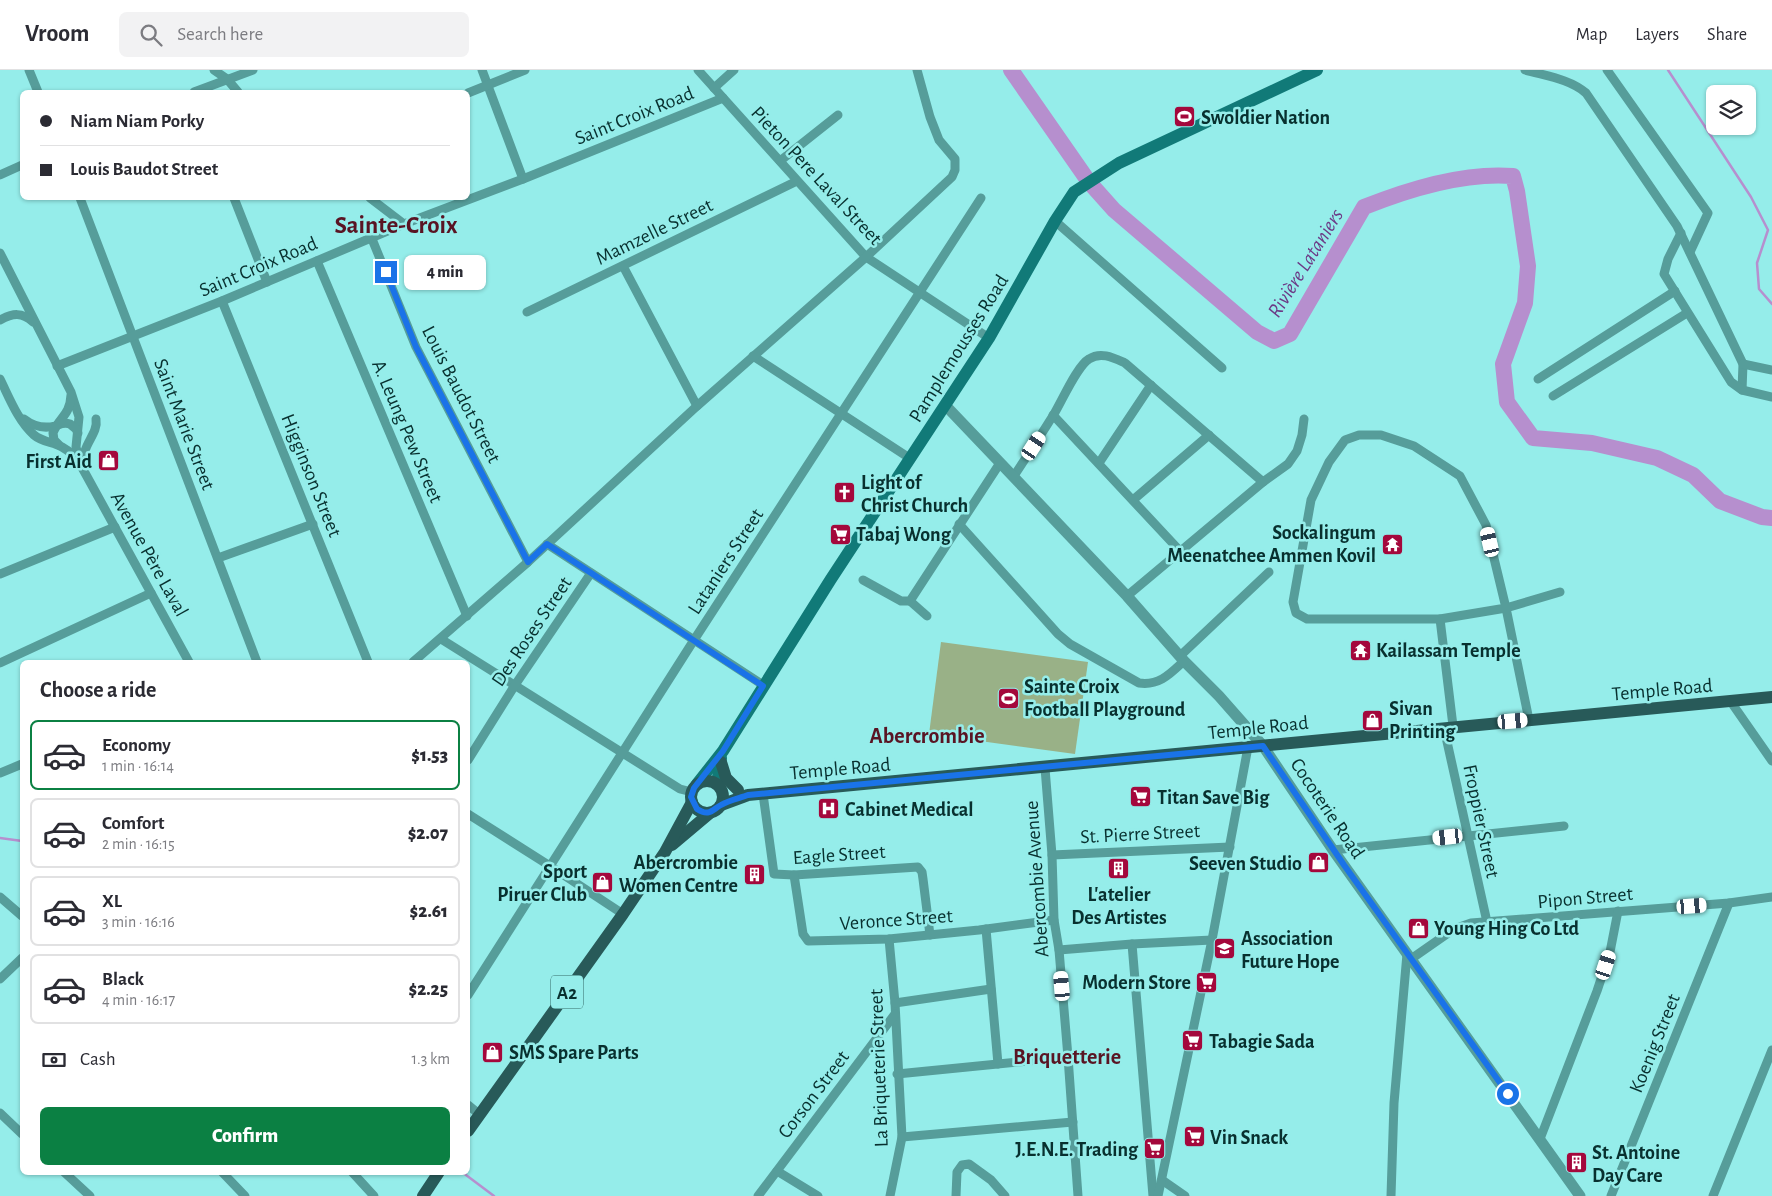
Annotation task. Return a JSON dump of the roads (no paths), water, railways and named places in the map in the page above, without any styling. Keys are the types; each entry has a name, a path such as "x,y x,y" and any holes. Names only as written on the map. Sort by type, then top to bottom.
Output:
{"main road":[{"name":"Pamplemousses Road","path":"722,756 763,686 989,338 1055,221 1074,192 1119,163 1317,70"},
{"name":"Temple Road","path":"718,786 743,793 763,794 1772,697"},
{"path":"721,805 723,796 718,786 722,756"},
{"path":"722,756 726,778 743,793"},
{"path":"710,813 701,811 694,793 722,756"},
{"name":"A2","path":"470,1128 665,852 694,793 705,781 718,786"},
{"name":"Temple Road","path":"721,805 743,793"},
{"name":"A2","path":"665,852 721,805"},
{"path":"424,1195 437,1175"}],"street":[{"path":"29,70 37,90"},
{"path":"214,70 236,90"},
{"path":"204,90 226,79 252,70"},
{"path":"482,70 523,179"},
{"path":"470,92 525,70"},
{"name":"Pieton Pere Laval Street","path":"698,70 866,257 989,338"},
{"path":"714,88 734,70"},
{"path":"415,660 528,562 697,406 866,257 952,177 955,170 955,159 940,140 930,116 917,70"},
{"path":"1526,70 1579,86 1586,93 1681,233 1743,364 1742,390"},
{"path":"1607,70 1708,213 1690,252"},
{"name":"Saint Croix Road","path":"470,199 723,98"},
{"path":"780,161 838,115"},
{"path":"0,175 20,166"},
{"name":"Mamzelle Street","path":"526,312 797,180"},
{"name":"Lataniers Street","path":"470,991 694,640 981,198"},
{"name":"Saint Marie Street","path":"81,200 257,660"},
{"path":"235,200 267,282"},
{"path":"373,200 404,224"},
{"name":"Saint Croix Road","path":"57,366 133,337 372,239 404,224 467,200"},
{"path":"1055,221 1222,368"},
{"path":"1681,233 1668,258 1664,274 1731,382 1742,390 1772,397"},
{"name":"Louis Baudot Street","path":"372,239 416,347 528,562"},
{"path":"0,253 71,392 79,417 77,453 81,465"},
{"name":"A. Leung Pew Street","path":"317,261 467,616"},
{"path":"623,266 697,406"},
{"path":"1538,378 1675,291"},
{"name":"Higginson Street","path":"222,301 367,660"},
{"path":"1552,396 1687,313"},
{"path":"0,320 17,314 26,316 35,324"},
{"path":"1014,476 1081,368 1088,359 1098,355 1108,356 1125,363 1263,482"},
{"path":"753,356 911,459"},
{"path":"1743,364 1772,370"},
{"path":"0,379 20,417 33,435 43,441 61,446 71,446 77,437 76,429 70,424 62,423 41,427 32,425 20,417"},
{"path":"1099,463 1151,385"},
{"path":"71,392 70,405 63,419 54,430 53,437 61,446 74,455 81,465"},
{"name":"Cocoterie Road","path":"946,406 1127,596 1182,659 1219,696 1263,746 1333,850 1580,1196"},
{"path":"1053,415 1180,551"},
{"path":"81,465 84,452 96,424 96,419"},
{"path":"1127,596 1263,482 1288,464 1302,435 1304,419"},
{"path":"1133,500 1209,435"},
{"path":"1529,720 1506,608 1486,525 1460,476 1414,446 1381,435 1359,435 1345,440 1329,462 1311,500 1293,602 1296,613 1307,619 1440,619 1506,608 1560,592"},
{"path":"910,601 1000,463"},
{"name":"Avenue Père Laval","path":"81,465 187,660"},
{"path":"218,558 313,524"},
{"path":"959,524 1046,622 1070,644 1144,684 1153,684 1163,679 1269,572"},
{"path":"0,574 115,527"},
{"path":"547,544 763,686"},
{"name":"Des Roses Street","path":"470,757 515,685 591,573"},
{"path":"863,580 901,601 910,601 927,616"},
{"path":"0,664 151,593"},
{"name":"Froppier Street","path":"1440,619 1449,727 1467,835 1487,922"},
{"path":"441,638 680,789 694,793"},
{"path":"1731,702 1772,760"},
{"path":"1158,1196 1212,940 1248,747"},
{"path":"0,773 20,765"},
{"name":"Abercombie Avenue","path":"1045,768 1052,855 1054,920 1068,1057 1078,1196"},
{"name":"Eagle Street","path":"763,794 773,872 776,875 918,867 922,872 930,935"},
{"path":"470,815 623,914"},
{"path":"1333,850 1564,826"},
{"name":"St. Pierre Street","path":"1052,855 1230,847"},
{"name":"Veronce Street","path":"794,875 803,934 808,941 889,939 1054,920"},
{"path":"0,897 20,914"},
{"name":"Pipon Street","path":"1409,957 1454,930 1471,923 1772,898"},
{"name":"Koenig Street","path":"1611,1196 1729,903"},
{"path":"1540,1139 1597,991 1610,952 1618,911"},
{"path":"986,929 998,1064"},
{"name":"La Briqueterie Street","path":"889,939 895,1003 902,1137 890,1196"},
{"path":"1058,950 1212,940"},
{"path":"1132,944 1153,1196"},
{"path":"1391,1196 1394,1103 1409,957"},
{"path":"0,979 20,960"},
{"path":"895,1003 991,989"},
{"name":"Corson Street","path":"758,1196 895,1014"},
{"path":"1713,1196 1772,1050"},
{"path":"898,1074 1068,1057"},
{"path":"470,1107 479,1114"},
{"path":"0,1113 20,1132"},
{"path":"902,1137 1073,1122"},
{"path":"956,1196 957,1172 962,1165 969,1164 991,1180 1005,1196"},
{"path":"777,1171 818,1196"},
{"path":"67,1175 90,1196"},
{"path":"225,1175 245,1196"},
{"path":"355,1175 374,1196"},
{"path":"1162,1180 1184,1196"}],"waterway":[{"name":"Rivière Lataniers","path":"1011,70 1089,182 1114,210 1257,332 1274,341 1290,334 1364,207 1437,183 1495,175 1513,176 1528,266 1525,303 1503,364 1507,402 1533,438 1592,443 1657,458 1693,475 1720,501 1762,517 1772,518"},
{"path":"1668,70 1751,197 1768,230 1757,263 1759,289 1772,304"},
{"path":"0,838 20,841"},
{"path":"466,1175 494,1196"}],"place":[{"name":"Swoldier Nation","path":"1185,117"},
{"name":"First Aid","path":"108,461"},
{"name":"Light of Christ Church","path":"845,493"},
{"name":"Tabaj Wong","path":"840,534"},
{"name":"Sockalingum Meenatchee Ammen Kovil","path":"1392,544"},
{"name":"Kailassam Temple","path":"1360,650"},
{"name":"Sainte Croix Football Playground","path":"1008,698"},
{"name":"Sivan Printing","path":"1373,720"},
{"name":"Titan Save Big","path":"1141,797"},
{"name":"Cabinet Medical","path":"829,809"},
{"name":"Seeven Studio","path":"1318,863"},
{"name":"L'atelier Des Artistes","path":"1119,868"},
{"name":"Abercrombie Women Centre","path":"754,874"},
{"name":"Sport Piruer Club","path":"603,883"},
{"name":"Young Hing Co Ltd","path":"1418,928"},
{"name":"Association Future Hope","path":"1225,949"},
{"name":"Modern Store","path":"1207,982"},
{"name":"Tabagie Sada","path":"1193,1041"},
{"name":"SMS Spare Parts","path":"493,1052"},
{"name":"Vin Snack","path":"1194,1137"},
{"name":"J.E.N.E. Trading","path":"1154,1149"},
{"name":"St. Antoine Day Care","path":"1576,1163"}],"district":[{"name":"Sainte-Croix","path":"396,224"},
{"name":"Abercrombie","path":"927,735"},
{"name":"Briquetterie","path":"1067,1056"}]}
